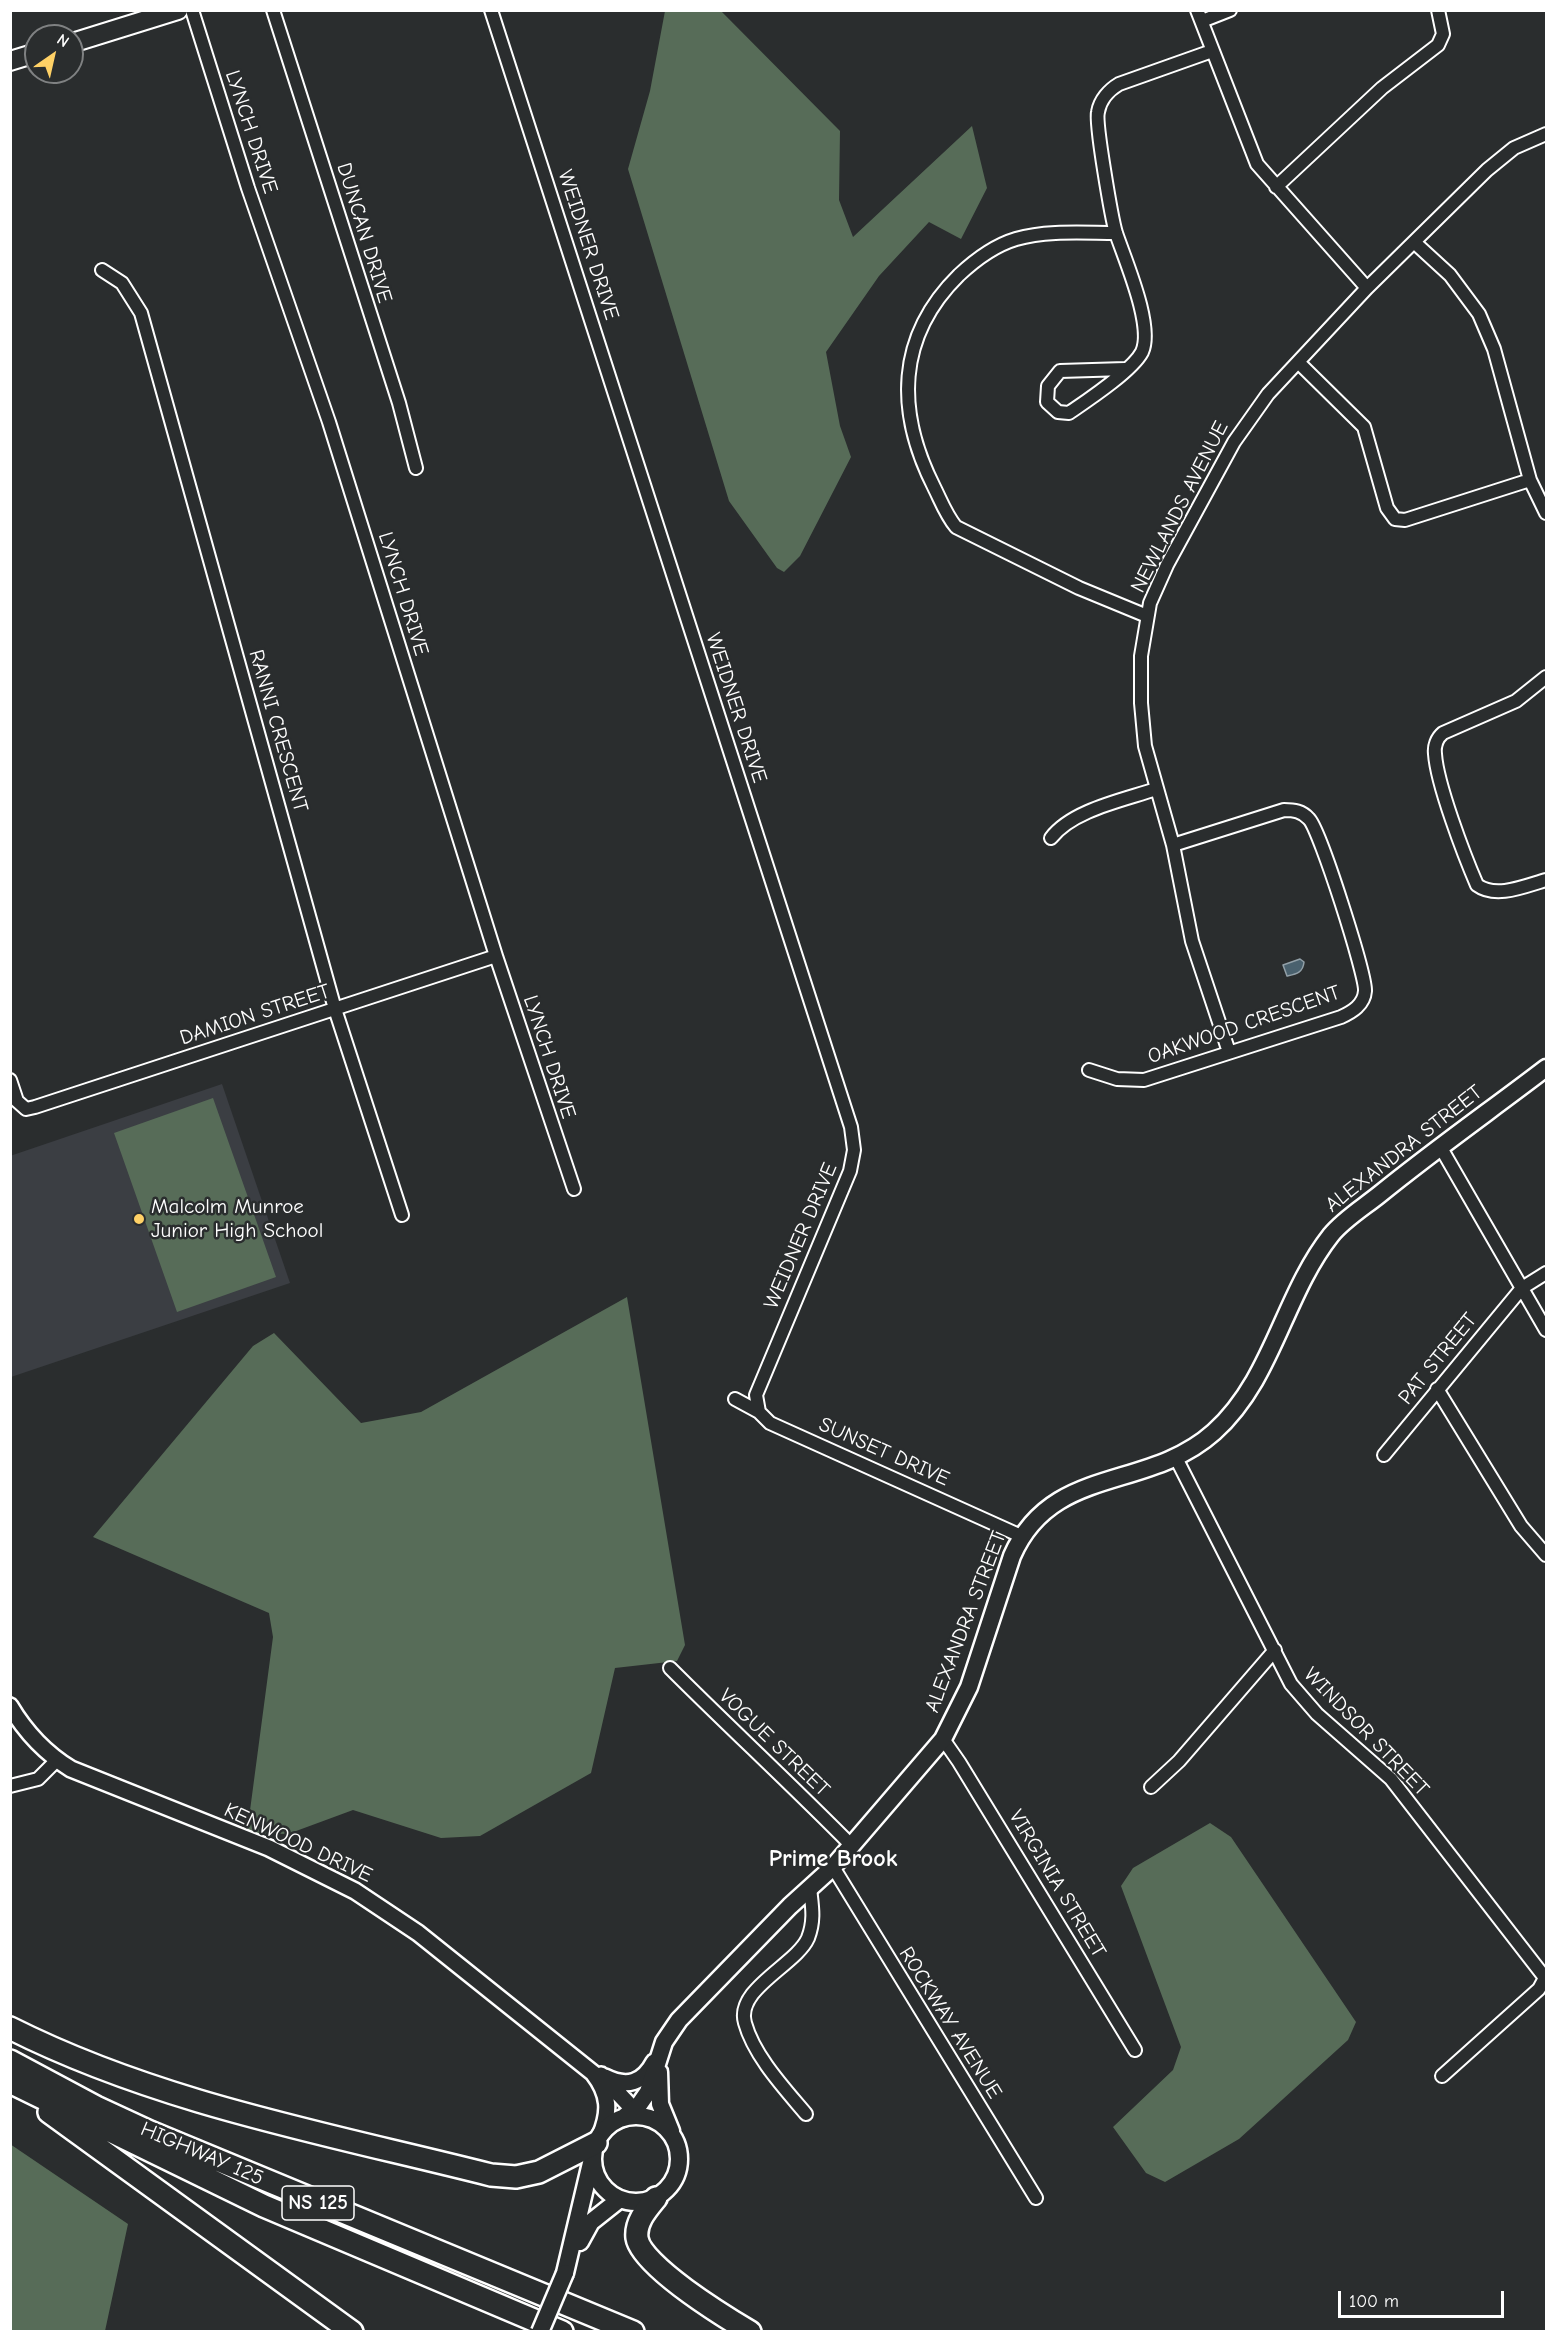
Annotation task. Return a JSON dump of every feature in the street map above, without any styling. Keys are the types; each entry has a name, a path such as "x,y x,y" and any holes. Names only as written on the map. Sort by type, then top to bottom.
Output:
{"highway":[{"path":"10,2028 102,2069 179,2096 325,2135 491,2175 516,2177 539,2172 597,2143"},
{"name":"HIGHWAY 125","path":"10,2061 71,2095 150,2132 633,2331"},
{"path":"10,2083 352,2331"},
{"name":"HIGHWAY 125","path":"10,2083 264,2206 562,2331"},
{"path":"656,2198 637,2226 637,2238 642,2252 669,2276 750,2331"}],"main road":[{"path":"84,39 178,10"},
{"name":"ALEXANDRA STREET","path":"634,2115 648,2092 661,2051 679,2020 833,1867 943,1739 969,1687 1002,1578 1022,1536 1041,1512 1066,1495 1138,1473 1176,1458 1214,1432 1236,1410 1268,1358 1312,1263 1332,1234 1400,1178 1546,1068"},
{"name":"ALEXANDRA STREET","path":"661,2051 660,2104 675,2140"},
{"path":"565,2273 597,2143 610,2125 634,2115 660,2123 675,2140 679,2154 678,2169 673,2183 656,2198 642,2202 620,2199 598,2180 594,2166 597,2143"},
{"path":"540,2331 565,2273 591,2222 620,2199"}],"street":[{"name":"LYNCH DRIVE","path":"192,10 248,188 333,433 496,956 574,1189"},
{"name":"DUNCAN DRIVE","path":"273,10 399,404 416,468"},
{"name":"WEIDNER DRIVE","path":"491,10 851,1127 854,1150 850,1171 756,1395 759,1412"},
{"path":"1230,10 1199,16 1257,164 1367,288"},
{"path":"1276,187 1382,88 1438,45 1443,34 1438,10"},
{"path":"1125,369 1060,371 1048,386 1047,402 1058,412 1069,413 1125,369 1140,355 1145,333 1122,245 1116,233 1099,138 1097,118 1100,106 1107,94 1119,84 1212,51"},
{"name":"NEWLANDS AVENUE","path":"1229,1052 1215,1016 1190,934 1173,845 1145,746 1141,703 1141,656 1147,616 1160,576 1244,424 1268,394 1367,288 1487,170 1514,148 1546,134"},
{"path":"1116,233 1076,233 1017,239 996,248 965,269 938,299 918,336 909,370 908,404 913,440 945,511 956,527 1079,588 1147,616"},
{"path":"1414,242 1450,275 1479,314 1494,349 1530,480 1546,513"},
{"name":"RANNI CRESCENT","path":"102,270 122,283 134,298 141,313 335,1008 402,1215"},
{"path":"1298,362 1364,427 1388,510 1395,519 1416,516 1530,480"},
{"path":"1546,677 1516,701 1443,733 1434,751 1443,786 1477,885 1486,891 1503,891 1546,880"},
{"path":"1052,838 1064,824 1079,816 1156,789"},
{"name":"OAKWOOD CRESCENT","path":"1089,1070 1117,1079 1134,1081 1350,1013 1362,1000 1365,992 1318,836 1309,818 1293,810 1274,813 1173,845"},
{"name":"DAMION STREET","path":"10,1080 17,1101 26,1109 496,956"},
{"path":"1441,1148 1546,1330"},
{"name":"PAT STREET","path":"1384,1455 1522,1288 1546,1273"},
{"path":"1437,1389 1521,1527 1546,1555"},
{"name":"SUNSET DRIVE","path":"735,1399 759,1412 770,1423 1022,1536"},
{"name":"WINDSOR STREET","path":"1176,1458 1291,1684 1317,1714 1391,1779 1546,1977"},
{"path":"1151,1786 1179,1761 1275,1650"},
{"name":"VOGUE STREET","path":"670,1668 852,1846"},
{"name":"KENWOOD DRIVE","path":"10,1706 32,1738 57,1760 82,1774 238,1835 336,1880 418,1933 585,2066 600,2082 608,2100 607,2118 597,2143"},
{"name":"VIRGINIA STREET","path":"943,1739 1135,2050"},
{"path":"10,1786 38,1779 57,1760"},
{"name":"ROCKWAY AVENUE","path":"833,1867 1036,2198"},
{"path":"806,2115 768,2067 745,2025 744,2016 750,1998 807,1939 814,1912 810,1888"},
{"path":"1442,2076 1539,1989 1546,1977"},
{"path":"599,2074 619,2082 639,2080 649,2072 661,2051"},
{"name":"KENWOOD DRIVE","path":"585,2066 599,2074 634,2115"}],"shaded area":[{"name":"Malcolm Munroe Junior High School","path":"222,1084 290,1283 11,1377 10,1156"}],"green space":[{"path":"665,11 721,11 840,131 839,200 853,237 972,126 987,188 961,239 929,222 879,276 826,352 840,426 851,457 800,556 784,572 777,568 729,501 628,169 650,91"},
{"path":"213,1098 276,1277 177,1312 114,1133"},
{"path":"627,1297 685,1645 677,1661 615,1668 591,1773 480,1836 441,1838 353,1810 288,1834 247,1833 273,1637 269,1613 93,1537 253,1346 274,1333 361,1423 421,1412"},
{"path":"1210,1823 1231,1837 1356,2022 1348,2040 1239,2139 1165,2182 1146,2173 1113,2127 1173,2070 1181,2047 1121,1886 1133,1868"},
{"path":"10,2144 128,2224 105,2331 11,2331"}],"water":[{"path":"1300,959 1304,962 1301,971 1287,976 1283,965"}],"place":[{"name":"Malcolm Munroe Junior High School","path":"139,1219"}],"district":[{"name":"Prime Brook","path":"833,1859"}]}
